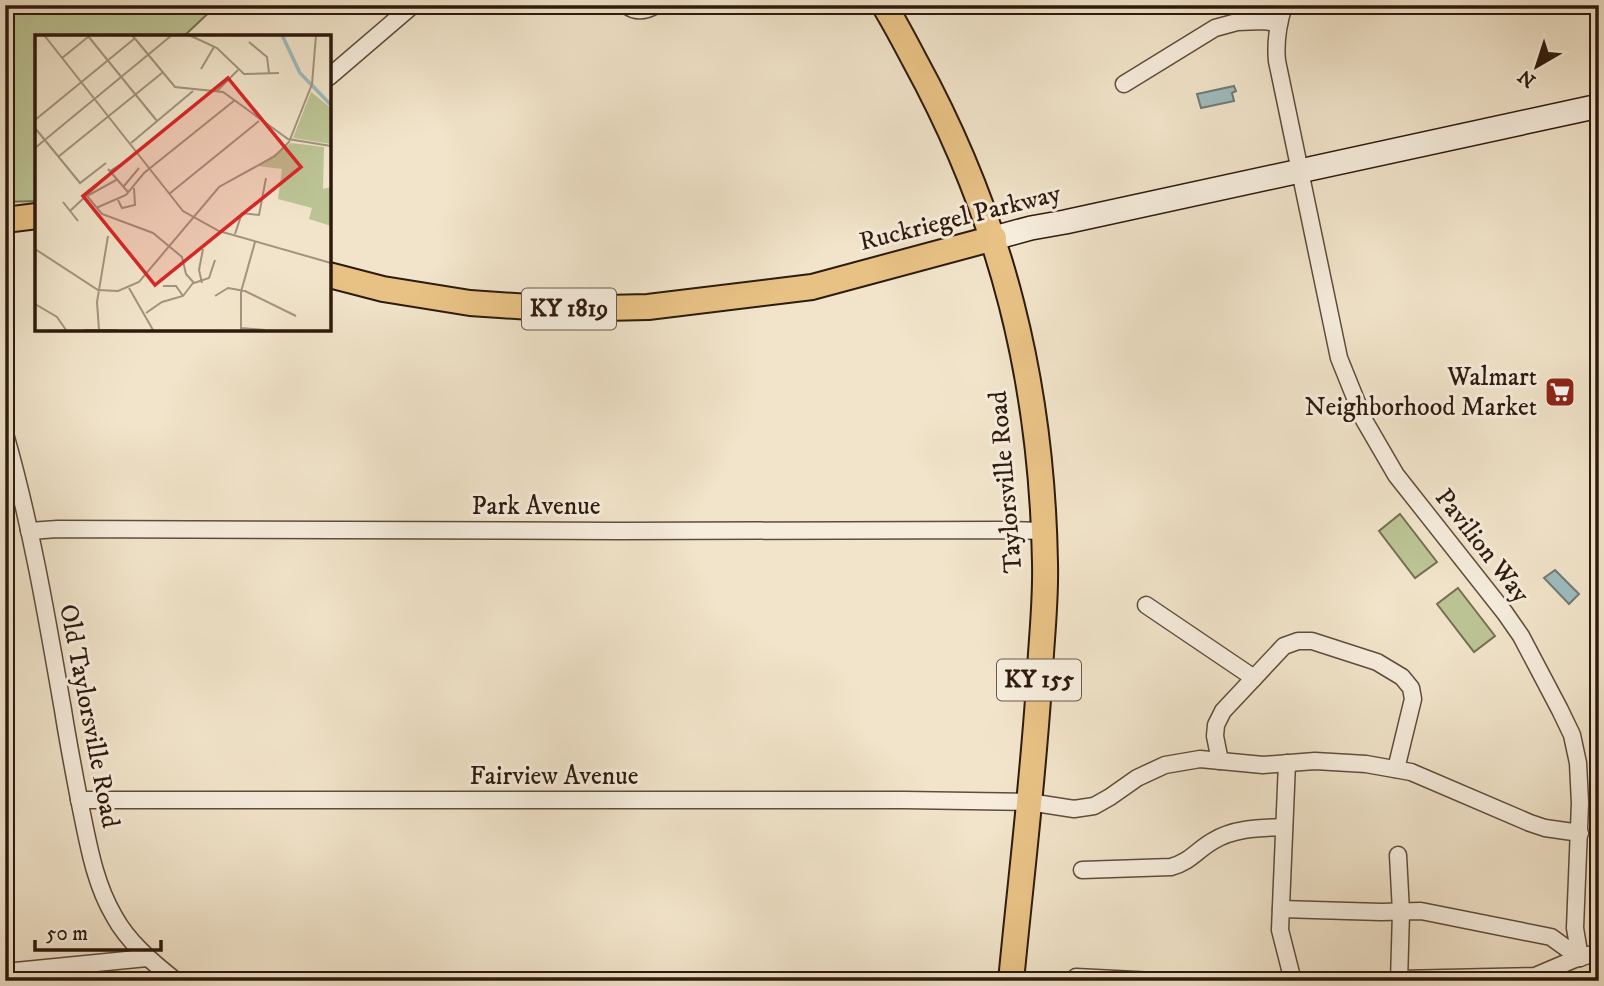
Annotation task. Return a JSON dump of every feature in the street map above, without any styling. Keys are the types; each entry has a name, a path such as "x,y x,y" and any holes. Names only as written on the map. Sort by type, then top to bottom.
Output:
{"main road":[{"name":"Taylorsville Road","path":"884,5 950,130 994,238 1008,288 1034,416 1043,501 1045,592 1038,709 1011,981"},
{"name":"Ruckriegel Parkway","path":"331,276 383,289 470,303 560,309 648,307 812,287 1031,228 1599,106"},
{"path":"5,220 35,216"}],"street":[{"path":"331,75 413,5"},
{"path":"626,5 636,10 645,10 656,5"},
{"name":"Pavilion Way","path":"1284,5 1276,43 1277,61 1339,358 1364,420 1396,475 1521,636 1572,735 1578,763 1580,803 1575,928 1580,958"},
{"path":"1124,84 1215,27 1237,22 1279,23"},
{"name":"Old Taylorsville Road","path":"5,434 29,531 55,663 74,781 102,893 115,918 147,958 176,981"},
{"name":"Park Avenue","path":"29,531 1043,531"},
{"path":"1146,605 1254,678"},
{"path":"1220,761 1214,736 1223,711 1284,646 1298,641 1312,641 1377,662 1402,677 1411,688 1413,699 1396,769"},
{"name":"Fairview Avenue","path":"79,800 904,800 1028,802 1074,809 1094,806 1137,778 1165,765 1200,759 1263,765 1315,761 1366,764 1411,772 1530,823 1580,833"},
{"path":"1287,763 1280,930 1293,981"},
{"path":"1082,870 1171,867 1182,864 1228,833 1284,827"},
{"path":"1398,855 1401,912 1399,980 1535,976 1599,952"},
{"path":"1280,909 1421,911 1551,937 1580,958"},
{"path":"5,972 147,958"},
{"path":"1076,977 1155,981"}],"green space":[{"path":"5,5 217,5 185,35 35,35 35,201 5,202"},
{"path":"1400,514 1437,562 1415,578 1379,531"},
{"path":"1458,588 1495,636 1474,652 1437,604"}],"water":[{"path":"1234,86 1234,101 1201,108 1197,94"},
{"path":"1555,570 1579,594 1569,604 1544,578"}],"place":[{"name":"Walmart Neighborhood Market","path":"1560,392"}]}
